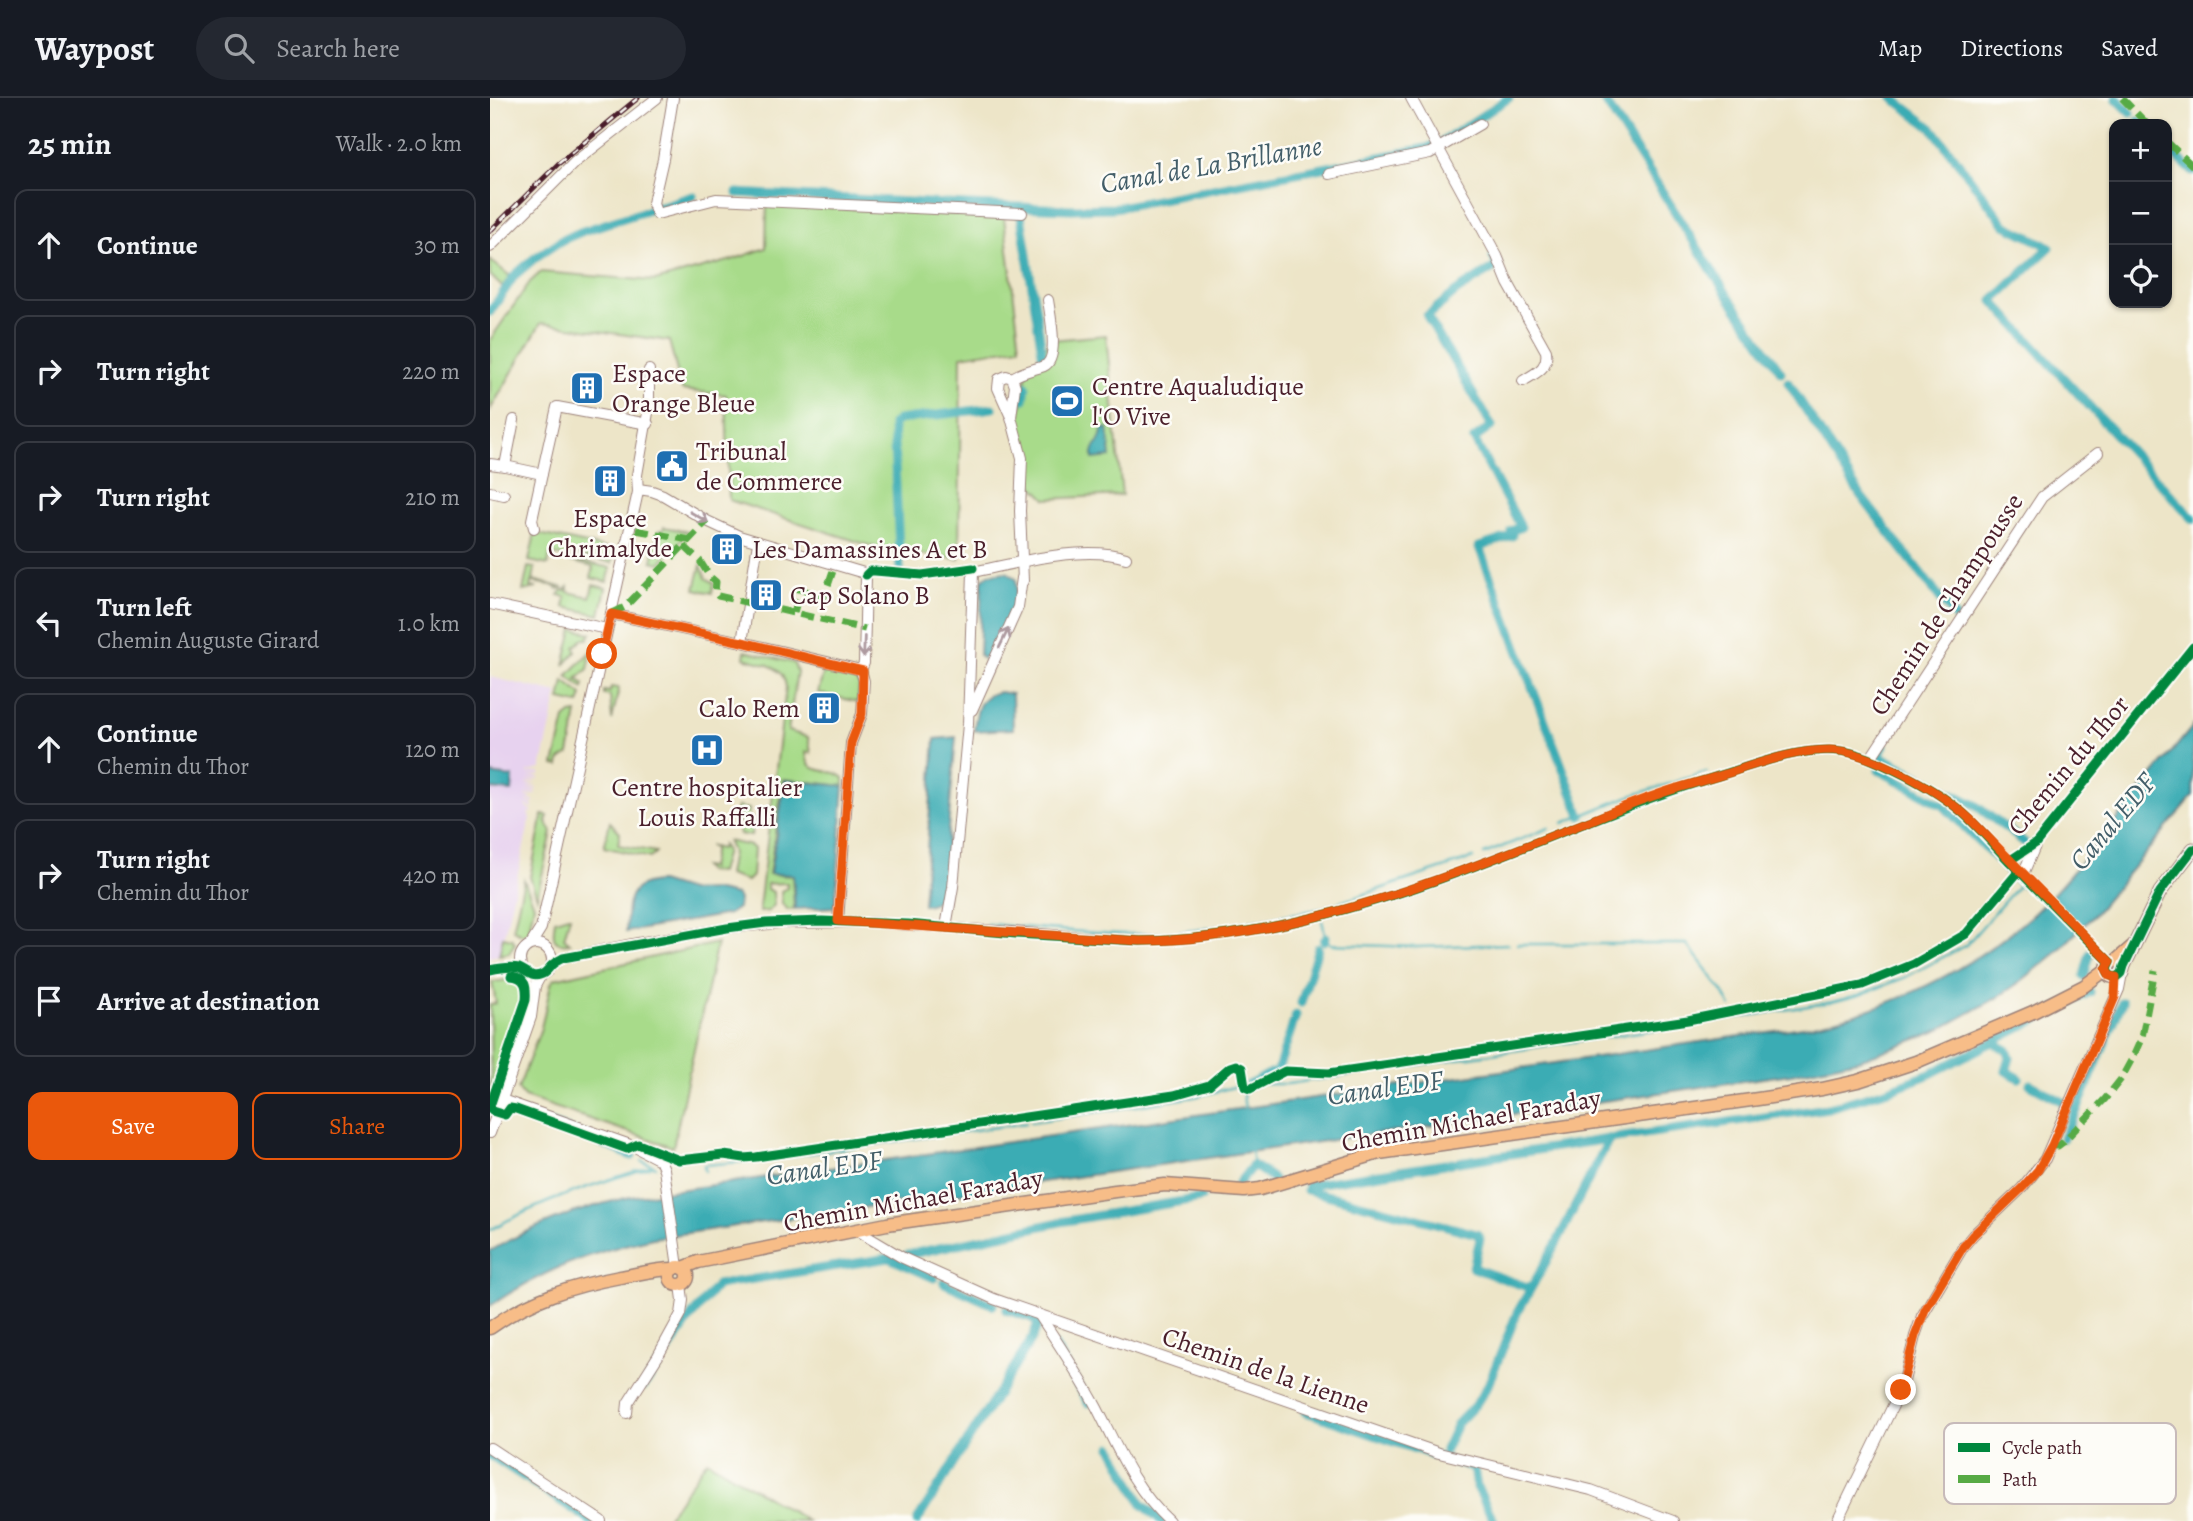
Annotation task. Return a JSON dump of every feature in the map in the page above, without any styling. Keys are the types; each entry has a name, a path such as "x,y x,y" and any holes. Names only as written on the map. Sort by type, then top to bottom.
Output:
{"main road":[{"path":"2115,969 2133,946 2160,892 2193,849"},
{"name":"Chemin Michael Faraday","path":"679,1271 726,1257 856,1230 1153,1186 1180,1185 1253,1191 1379,1153 1858,1082 1916,1062 2033,1012 2115,969"},
{"path":"490,1328 525,1306 577,1286 658,1270 679,1271"}],"street":[{"path":"490,247 575,162 657,98"},
{"path":"673,98 654,208 659,214 702,201 720,199 1022,213"},
{"path":"1411,98 1546,351 1544,367 1523,382"},
{"path":"1329,174 1416,157 1480,124"},
{"path":"968,723 973,704 1018,607 1023,581 1020,511 1022,458 998,384 1002,377 1012,378 1024,370 1046,365 1051,360 1053,347 1048,300"},
{"path":"506,967 520,957 523,949 531,944 541,928 638,489 637,473 648,424 649,370"},
{"path":"1010,417 1015,386 1012,378"},
{"path":"534,528 532,520 558,407 648,424"},
{"path":"505,466 514,420"},
{"name":"Chemin de Champousse","path":"1870,759 2042,496 2098,453"},
{"path":"490,464 542,474"},
{"path":"638,489 663,495 707,522 758,543 866,575 864,663 861,670 864,681 862,714 851,743 838,921"},
{"path":"490,492 504,495"},
{"path":"742,642 758,543"},
{"path":"946,927 953,887 968,723 973,572 1022,562 1100,552 1126,558"},
{"path":"1004,566 1018,569 1023,581"},
{"path":"490,604 607,629"},
{"path":"611,614 861,670"},
{"name":"Chemin du Thor","path":"2023,874 2036,844 2193,647"},
{"path":"970,656 977,667 991,664"},
{"path":"531,944 548,955 563,958 751,925 838,921 1140,941 1185,940 1265,928 1375,901 1657,794 1758,763 1801,752 1823,750 1844,751 1870,759 1946,799 1970,819 2009,861"},
{"name":"Chemin du Thor","path":"2036,844 2009,861 2115,969"},
{"path":"490,1133 531,1017 535,986 548,955 541,928"},
{"path":"520,957 535,986"},
{"path":"490,970 506,967 541,975"},
{"path":"1837,1521 1903,1384 1922,1315 1963,1247 2038,1170 2052,1145 2115,997 2115,969"},
{"path":"502,1100 633,1146 658,1158 662,1163 683,1307 679,1319 631,1398 627,1413"},
{"name":"Chemin de la Lienne","path":"856,1230 878,1245 994,1299 1439,1453 1591,1490 1673,1521"},
{"path":"1040,1315 1096,1407 1132,1477 1152,1506 1168,1521"},
{"path":"490,1448 601,1521"}],"shaded area":[{"path":"490,677 558,693 541,769 528,772 540,772 540,775 527,776 539,779 527,779 538,781 526,783 537,785 526,787 537,788 526,789 536,792 535,794 525,792 535,796 525,795 534,801 533,803 525,799 533,806 532,808 525,804 532,811 528,812 530,819 499,955 490,957"}],"green space":[{"path":"767,204 1004,217 1020,347 961,356 959,559 880,549 729,500 726,395 682,390 669,341 541,323 490,410 490,340 530,282 541,272 655,281 732,260 766,248"},
{"path":"490,260 510,276 502,287 490,275"},
{"name":"Centre Aqualudique l'O Vive","path":"1106,335 1122,495 1046,499 1032,485 1027,442 1017,430 1027,372 1051,340"},
{"path":"664,527 689,532 660,563 652,561 658,532"},
{"path":"535,533 615,550 612,563 567,553 566,557 550,554 548,565 529,561"},
{"path":"565,558 611,568 607,582 591,578 593,567"},
{"path":"701,565 706,578 714,583 712,593 695,589"},
{"path":"528,567 535,568 533,580 564,588 531,582 530,587 537,588 523,591"},
{"path":"593,585 606,588 600,615 564,607 566,597 559,595 563,590 568,587 568,592 590,597"},
{"path":"573,629 591,633 588,639 583,639 575,647 576,652 564,665"},
{"path":"592,650 588,669 577,679 584,684 583,688 567,676"},
{"path":"745,651 794,663 797,672 788,731 808,737 811,753 806,752 810,766 844,778 844,786 783,779 769,874 792,876 794,909 788,910 782,904 781,891 787,888 787,883 767,884 767,889 773,892 774,905 769,911 760,912 759,908 786,687 784,679 776,669 744,658"},
{"path":"824,670 856,677 859,683 858,702 818,693"},
{"path":"564,681 582,695 579,704 560,700"},
{"path":"611,687 619,688 612,720 610,696 604,695 604,691 610,692"},
{"path":"577,713 569,754 560,760 559,766 554,765 565,719"},
{"path":"737,807 749,809 748,818 754,819 751,836 739,834 741,816 735,815"},
{"path":"543,815 548,816 546,821 552,832 537,897 530,877"},
{"path":"610,822 620,832 618,845 656,852 655,854 650,858 604,847"},
{"path":"727,841 754,849 752,876 747,881 728,875 732,852"},
{"path":"722,845 726,851 720,873 706,871 703,867 710,868 714,848 709,846 721,849"},
{"path":"524,880 534,905 528,934 513,930"},
{"path":"570,916 564,938 570,943 559,943 554,938 555,920"},
{"path":"503,937 512,939 515,943 509,953 499,955"},
{"path":"717,943 673,1147 524,1097 518,1089 541,1028 554,979"},
{"path":"513,979 524,986 516,1024 491,1091 490,1005 496,1003 492,982"},
{"path":"707,1460 807,1521 665,1521"}],"water":[{"path":"1108,428 1111,457 1093,459 1102,429"},
{"path":"1007,572 1016,579 1015,599 1009,618 990,655 983,659 979,655 982,580 989,574"},
{"path":"1000,692 1012,694 1013,729 974,731 977,711 983,700"},
{"name":"Canal EDF","path":"2193,726 2193,796 2092,917 2056,953 1995,999 1935,1032 1862,1059 1791,1074 653,1238 609,1249 548,1272 490,1306 490,1251 558,1218 630,1197 1810,1026 1870,1009 1955,971 2031,916 2068,878"},
{"path":"956,737 943,888 936,901 923,905 935,739"},
{"path":"490,774 513,777 512,791 490,789"},
{"path":"785,780 844,786 835,907 795,909 793,875 770,874"},
{"path":"660,882 689,891 713,890 736,895 739,899 738,908 729,914 626,932 628,904 634,891 640,886"}],"waterway":[{"name":"Canal de La Brillanne","path":"737,193 967,205 1114,208 1427,148 1442,142 1509,98"},
{"path":"1603,98 1728,296 1781,372"},
{"path":"1893,98 1933,129 2005,225 2050,247 1993,301 2193,519"},
{"path":"2116,98 2131,113"},
{"path":"2172,152 2193,172"},
{"name":"Canal de La Brillanne","path":"490,312 515,275 562,240 693,196"},
{"name":"Canal de La Brillanne","path":"1021,216 1043,358"},
{"path":"1493,257 1498,265 1457,291 1427,316 1492,426 1474,439 1521,527 1511,531"},
{"path":"1788,382 1861,496 1957,620"},
{"name":"Canal de La Brillanne","path":"1024,399 1026,386"},
{"name":"Canal de La Brillanne","path":"900,569 893,424 898,420 993,408"},
{"path":"1512,536 1479,547 1581,816"},
{"path":"1884,746 1878,755 1975,805 2024,842"},
{"path":"1879,770 1944,806 2011,874"},
{"path":"1563,823 1627,797 1707,772"},
{"path":"1484,854 1549,828"},
{"path":"1230,925 1320,909 1473,858"},
{"path":"2016,878 2021,883"},
{"path":"1264,1084 1288,1084 1760,1014 1859,995 1906,977 1966,945 2017,887"},
{"path":"891,919 911,919"},
{"path":"1322,921 1326,937 1331,944 1417,947 1508,944"},
{"path":"987,924 1134,934 1192,931 1221,926"},
{"path":"1324,941 1326,937"},
{"path":"1517,944 1687,944 1731,1007"},
{"path":"1301,1003 1318,948"},
{"path":"2084,976 2090,954"},
{"path":"1609,1139 1828,1108 1889,1090 1930,1074 2090,992"},
{"path":"2077,1110 2122,1002"},
{"path":"1278,1069 1296,1015"},
{"path":"1992,1042 2007,1050 2010,1058 2006,1071 2019,1078"},
{"path":"1249,1085 1271,1073"},
{"path":"2030,1084 2063,1102"},
{"path":"1031,1122 1194,1097 1234,1087"},
{"path":"1243,1093 1245,1111"},
{"path":"2063,1138 2077,1110 2075,1109"},
{"path":"522,1114 632,1156"},
{"path":"705,1171 704,1165 762,1160 1026,1123"},
{"path":"1445,1450 1457,1424 1476,1404 1488,1385 1517,1313 1556,1244 1609,1139 1459,1162"},
{"path":"1251,1149 1253,1165"},
{"path":"642,1161 656,1167"},
{"path":"1452,1163 1308,1185 1307,1190 1477,1234 1480,1239 1473,1268 1530,1288"},
{"path":"1238,1184 1253,1165 1273,1179"},
{"path":"490,1230 548,1202 650,1167"},
{"path":"907,1255 1060,1222 1201,1198"},
{"path":"692,1316 717,1285 729,1283 889,1258 934,1278"},
{"path":"944,1283 993,1305"},
{"path":"917,1521 1032,1339 1038,1323 1032,1318 1006,1310"},
{"path":"666,1354 693,1314"},
{"path":"1055,1346 1088,1403"},
{"path":"644,1386 659,1364"},
{"path":"1306,1412 1474,1469 1477,1487 1494,1521"},
{"path":"1112,1447 1142,1504 1162,1521"},
{"path":"490,1455 591,1521"}],"railway":[{"path":"490,231 558,164 638,98"}],"marked path":[{"path":"2122,98 2142,119"},
{"path":"2172,147 2193,166"},
{"path":"611,614 625,607 707,521"},
{"path":"636,530 689,540"},
{"path":"684,546 716,582 715,592 718,596 865,629"},
{"path":"794,613 800,589 824,597 835,565"},
{"path":"2052,1145 2058,1146 2062,1143 2121,1079 2142,1037 2155,970"}],"cycle path":[{"path":"866,575 870,571 922,575 973,568"},
{"path":"2009,861 2036,843 2193,647"},
{"path":"490,970 516,967 537,976 563,958 766,923 822,921 908,924 1140,941 1229,934 1316,917 1374,901 1460,872 1672,791 1776,758 1821,750 1848,752 1868,758 1926,787 1957,808 2110,962 2107,969 2113,977 2122,973 2160,892 2193,849"},
{"path":"490,1108 505,1115 510,1108 516,1109 627,1149 638,1144 679,1160 724,1155 756,1157 1174,1095 1209,1085 1236,1065 1242,1068 1245,1087 1250,1089 1285,1071 1329,1073 1688,1020 1862,985 1914,964 1966,934 2019,871"},
{"path":"490,1106 526,1000 523,981 511,976"}],"place":[{"name":"Espace Orange Bleue","path":"587,388"},
{"name":"Centre Aqualudique l'O Vive","path":"1067,401"},
{"name":"Tribunal de Commerce","path":"672,466"},
{"name":"Espace Chrimalyde","path":"610,481"},
{"name":"Les Damassines A et B","path":"727,549"},
{"name":"Cap Solano B","path":"766,595"},
{"name":"Calo Rem","path":"824,708"},
{"name":"Centre hospitalier Louis Raffalli","path":"707,750"}],"route":[{"path":"602,654 611,614 863,671 862,714 851,743 838,921 1140,941 1185,940 1226,934 1309,919 1375,901 1657,794 1758,763 1816,751 1844,751 1867,757 1946,799 1959,808 2110,962 2106,969 2110,976 2116,977 2115,997 2052,1145 2038,1170 1963,1247 1925,1310 1919,1322 1901,1390"}]}
